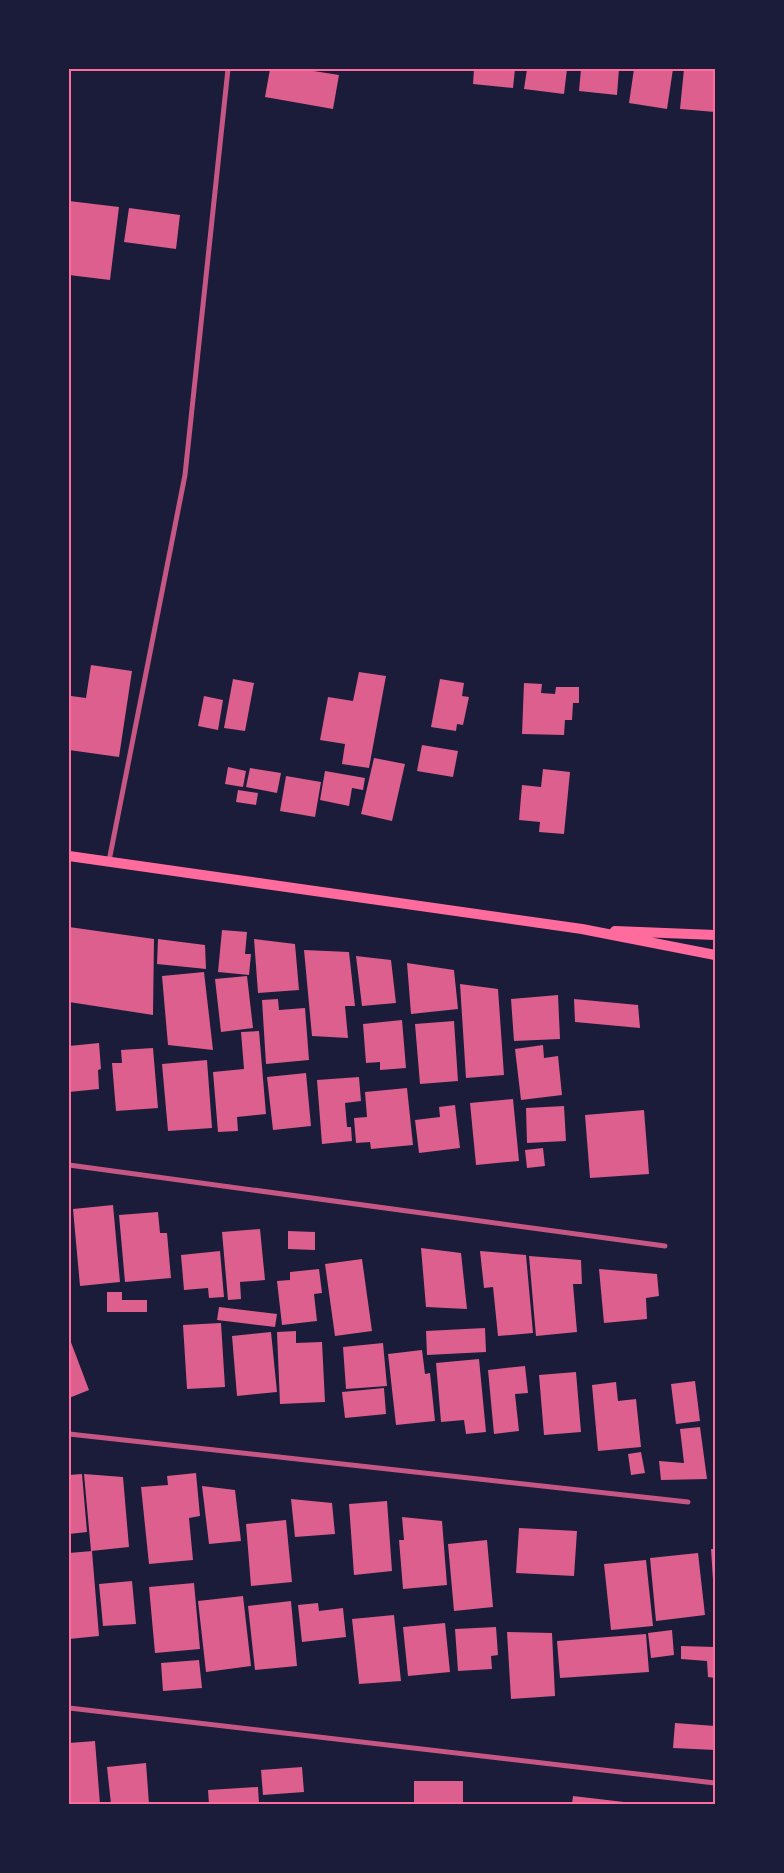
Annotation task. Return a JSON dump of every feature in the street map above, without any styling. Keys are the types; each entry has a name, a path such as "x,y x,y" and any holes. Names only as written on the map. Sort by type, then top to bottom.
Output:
{"main road":[{"path":"69,856 582,929 715,955"},
{"path":"582,929 715,935"}],"street":[{"path":"109,862 185,475 228,69"},
{"path":"69,1165 665,1246"},
{"path":"69,1434 688,1502"},
{"path":"69,1708 715,1783"}],"building":[{"path":"270,69 301,69 339,75 333,109 265,97"},
{"path":"359,69 359,71 345,70"},
{"path":"474,69 515,69 513,88 473,84"},
{"path":"527,69 567,69 564,94 524,89"},
{"path":"581,69 619,69 617,95 579,91"},
{"path":"634,69 673,69 667,109 629,103"},
{"path":"684,69 715,69 715,112 680,109"},
{"path":"69,201 119,207 110,280 69,275"},
{"path":"129,208 180,215 176,249 124,242"},
{"path":"91,665 132,671 119,757 69,750 71,696 86,698"},
{"path":"359,672 386,676 369,768 342,764 345,744 320,740 328,697 353,701"},
{"path":"233,679 254,683 245,731 224,728"},
{"path":"440,679 464,683 462,696 469,697 463,725 457,724 456,731 431,727"},
{"path":"524,683 542,684 541,693 555,694 556,687 579,687 579,703 573,703 572,720 565,720 564,735 522,734"},
{"path":"204,696 223,700 218,730 198,726"},
{"path":"422,745 458,751 453,777 417,771"},
{"path":"374,758 405,764 392,821 361,814"},
{"path":"228,767 246,771 243,787 225,784"},
{"path":"250,768 281,773 277,793 246,787"},
{"path":"543,769 570,772 564,834 539,832 540,822 519,820 522,785 541,787"},
{"path":"325,771 365,778 363,790 352,788 349,806 320,800"},
{"path":"286,776 321,782 315,817 280,811"},
{"path":"238,790 258,793 256,805 236,802"},
{"path":"69,927 154,939 153,1015 69,1002"},
{"path":"222,930 247,932 245,954 251,954 249,975 218,972"},
{"path":"158,939 205,945 206,969 157,964"},
{"path":"254,939 295,944 299,990 258,993"},
{"path":"304,950 349,952 355,1006 345,1006 348,1038 312,1036"},
{"path":"356,956 391,960 396,1003 362,1006"},
{"path":"407,963 454,970 458,1009 411,1014"},
{"path":"204,972 213,1050 168,1045 162,976"},
{"path":"247,976 253,1028 221,1032 215,979"},
{"path":"460,984 498,989 504,1075 466,1078"},
{"path":"558,995 560,1039 514,1041 511,999"},
{"path":"278,999 279,1010 305,1008 309,1060 266,1064 262,1000"},
{"path":"574,999 638,1005 640,1028 575,1022"},
{"path":"402,1020 406,1068 380,1070 380,1062 366,1063 363,1024"},
{"path":"454,1021 458,1081 420,1084 415,1024"},
{"path":"259,1031 266,1114 237,1117 238,1131 218,1132 213,1072 244,1069 241,1032"},
{"path":"99,1043 101,1069 98,1070 99,1089 69,1092 69,1046"},
{"path":"543,1045 544,1058 558,1056 562,1095 521,1100 515,1049"},
{"path":"153,1048 158,1108 116,1111 112,1063 122,1063 121,1050"},
{"path":"207,1060 212,1128 168,1131 162,1064"},
{"path":"306,1073 311,1126 273,1130 267,1077"},
{"path":"359,1077 361,1101 345,1103 347,1127 351,1127 352,1141 322,1144 317,1080"},
{"path":"407,1088 413,1145 371,1149 370,1142 356,1143 354,1118 367,1117 365,1092"},
{"path":"513,1099 519,1161 476,1165 470,1103"},
{"path":"455,1105 460,1148 419,1153 415,1120 440,1117 439,1107"},
{"path":"564,1106 566,1141 527,1143 526,1108"},
{"path":"644,1110 649,1174 590,1178 585,1115"},
{"path":"543,1148 545,1166 527,1168 525,1150"},
{"path":"113,1205 120,1282 80,1286 73,1209"},
{"path":"158,1212 160,1233 167,1233 171,1278 125,1282 119,1215"},
{"path":"260,1229 265,1280 240,1282 241,1299 228,1300 222,1232"},
{"path":"288,1231 315,1232 315,1250 288,1249"},
{"path":"421,1248 461,1253 467,1309 426,1307"},
{"path":"220,1251 224,1297 209,1298 208,1288 184,1290 181,1255"},
{"path":"480,1251 526,1255 533,1333 498,1336 493,1287 484,1288"},
{"path":"529,1256 581,1260 582,1284 573,1284 577,1332 536,1336"},
{"path":"362,1259 372,1331 335,1336 325,1264"},
{"path":"319,1269 322,1293 314,1294 317,1321 282,1325 277,1281 290,1280 290,1272"},
{"path":"599,1269 657,1274 659,1296 646,1298 647,1319 604,1323"},
{"path":"107,1292 122,1292 122,1300 147,1300 147,1312 107,1312"},
{"path":"219,1307 277,1314 275,1327 217,1320"},
{"path":"221,1323 225,1387 187,1389 183,1325"},
{"path":"485,1328 486,1352 427,1355 426,1331"},
{"path":"296,1331 296,1343 322,1342 325,1402 280,1404 277,1332"},
{"path":"271,1332 277,1392 237,1396 232,1336"},
{"path":"69,1337 89,1390 69,1398"},
{"path":"383,1343 387,1386 346,1389 343,1347"},
{"path":"422,1350 425,1374 430,1373 435,1421 396,1425 388,1354"},
{"path":"479,1359 486,1432 466,1434 464,1420 441,1422 436,1363"},
{"path":"525,1366 528,1393 515,1394 519,1431 494,1434 488,1370"},
{"path":"576,1372 581,1432 544,1435 539,1375"},
{"path":"695,1381 700,1421 676,1424 671,1384"},
{"path":"616,1382 618,1401 636,1399 641,1447 598,1451 592,1385"},
{"path":"384,1388 386,1414 345,1418 342,1392"},
{"path":"700,1427 707,1479 661,1480 659,1461 684,1463 680,1429"},
{"path":"641,1452 645,1473 631,1475 628,1454"},
{"path":"196,1473 200,1516 189,1518 193,1560 149,1564 141,1487 168,1485 167,1476"},
{"path":"82,1474 87,1532 69,1534 69,1475"},
{"path":"84,1474 123,1477 129,1547 91,1551"},
{"path":"202,1486 235,1490 241,1541 209,1544"},
{"path":"291,1499 332,1503 335,1534 295,1537"},
{"path":"387,1501 392,1571 354,1575 349,1504"},
{"path":"402,1517 442,1521 447,1585 403,1589 399,1540 404,1540"},
{"path":"286,1520 292,1582 251,1586 246,1524"},
{"path":"519,1528 577,1531 574,1576 516,1573"},
{"path":"487,1540 493,1607 454,1611 448,1544"},
{"path":"711,1549 715,1549 715,1595 714,1595"},
{"path":"92,1551 99,1636 69,1639 69,1553"},
{"path":"698,1553 705,1615 656,1621 650,1558"},
{"path":"646,1560 653,1626 611,1630 604,1564"},
{"path":"132,1581 136,1624 103,1626 99,1584"},
{"path":"194,1583 200,1649 155,1653 149,1587"},
{"path":"243,1596 251,1666 206,1672 198,1601"},
{"path":"291,1601 297,1666 255,1670 248,1606"},
{"path":"318,1603 319,1611 343,1608 346,1637 302,1642 298,1605"},
{"path":"394,1615 401,1681 359,1684 352,1619"},
{"path":"445,1623 450,1672 408,1676 403,1627"},
{"path":"496,1627 498,1655 491,1656 492,1669 458,1671 455,1629"},
{"path":"672,1630 674,1655 651,1658 648,1633"},
{"path":"507,1632 552,1633 555,1696 511,1699"},
{"path":"646,1634 649,1672 560,1678 557,1641"},
{"path":"681,1646 715,1647 715,1678 708,1677 707,1661 681,1659"},
{"path":"199,1660 202,1688 163,1691 161,1663"},
{"path":"675,1723 715,1726 715,1750 673,1748"},
{"path":"95,1741 100,1804 69,1804 69,1743"},
{"path":"146,1763 149,1804 111,1804 107,1767"},
{"path":"302,1767 304,1792 263,1795 261,1770"},
{"path":"414,1781 463,1781 463,1804 414,1804"},
{"path":"258,1787 259,1804 209,1804 208,1790"},
{"path":"573,1796 624,1802 623,1804 572,1804"}]}
